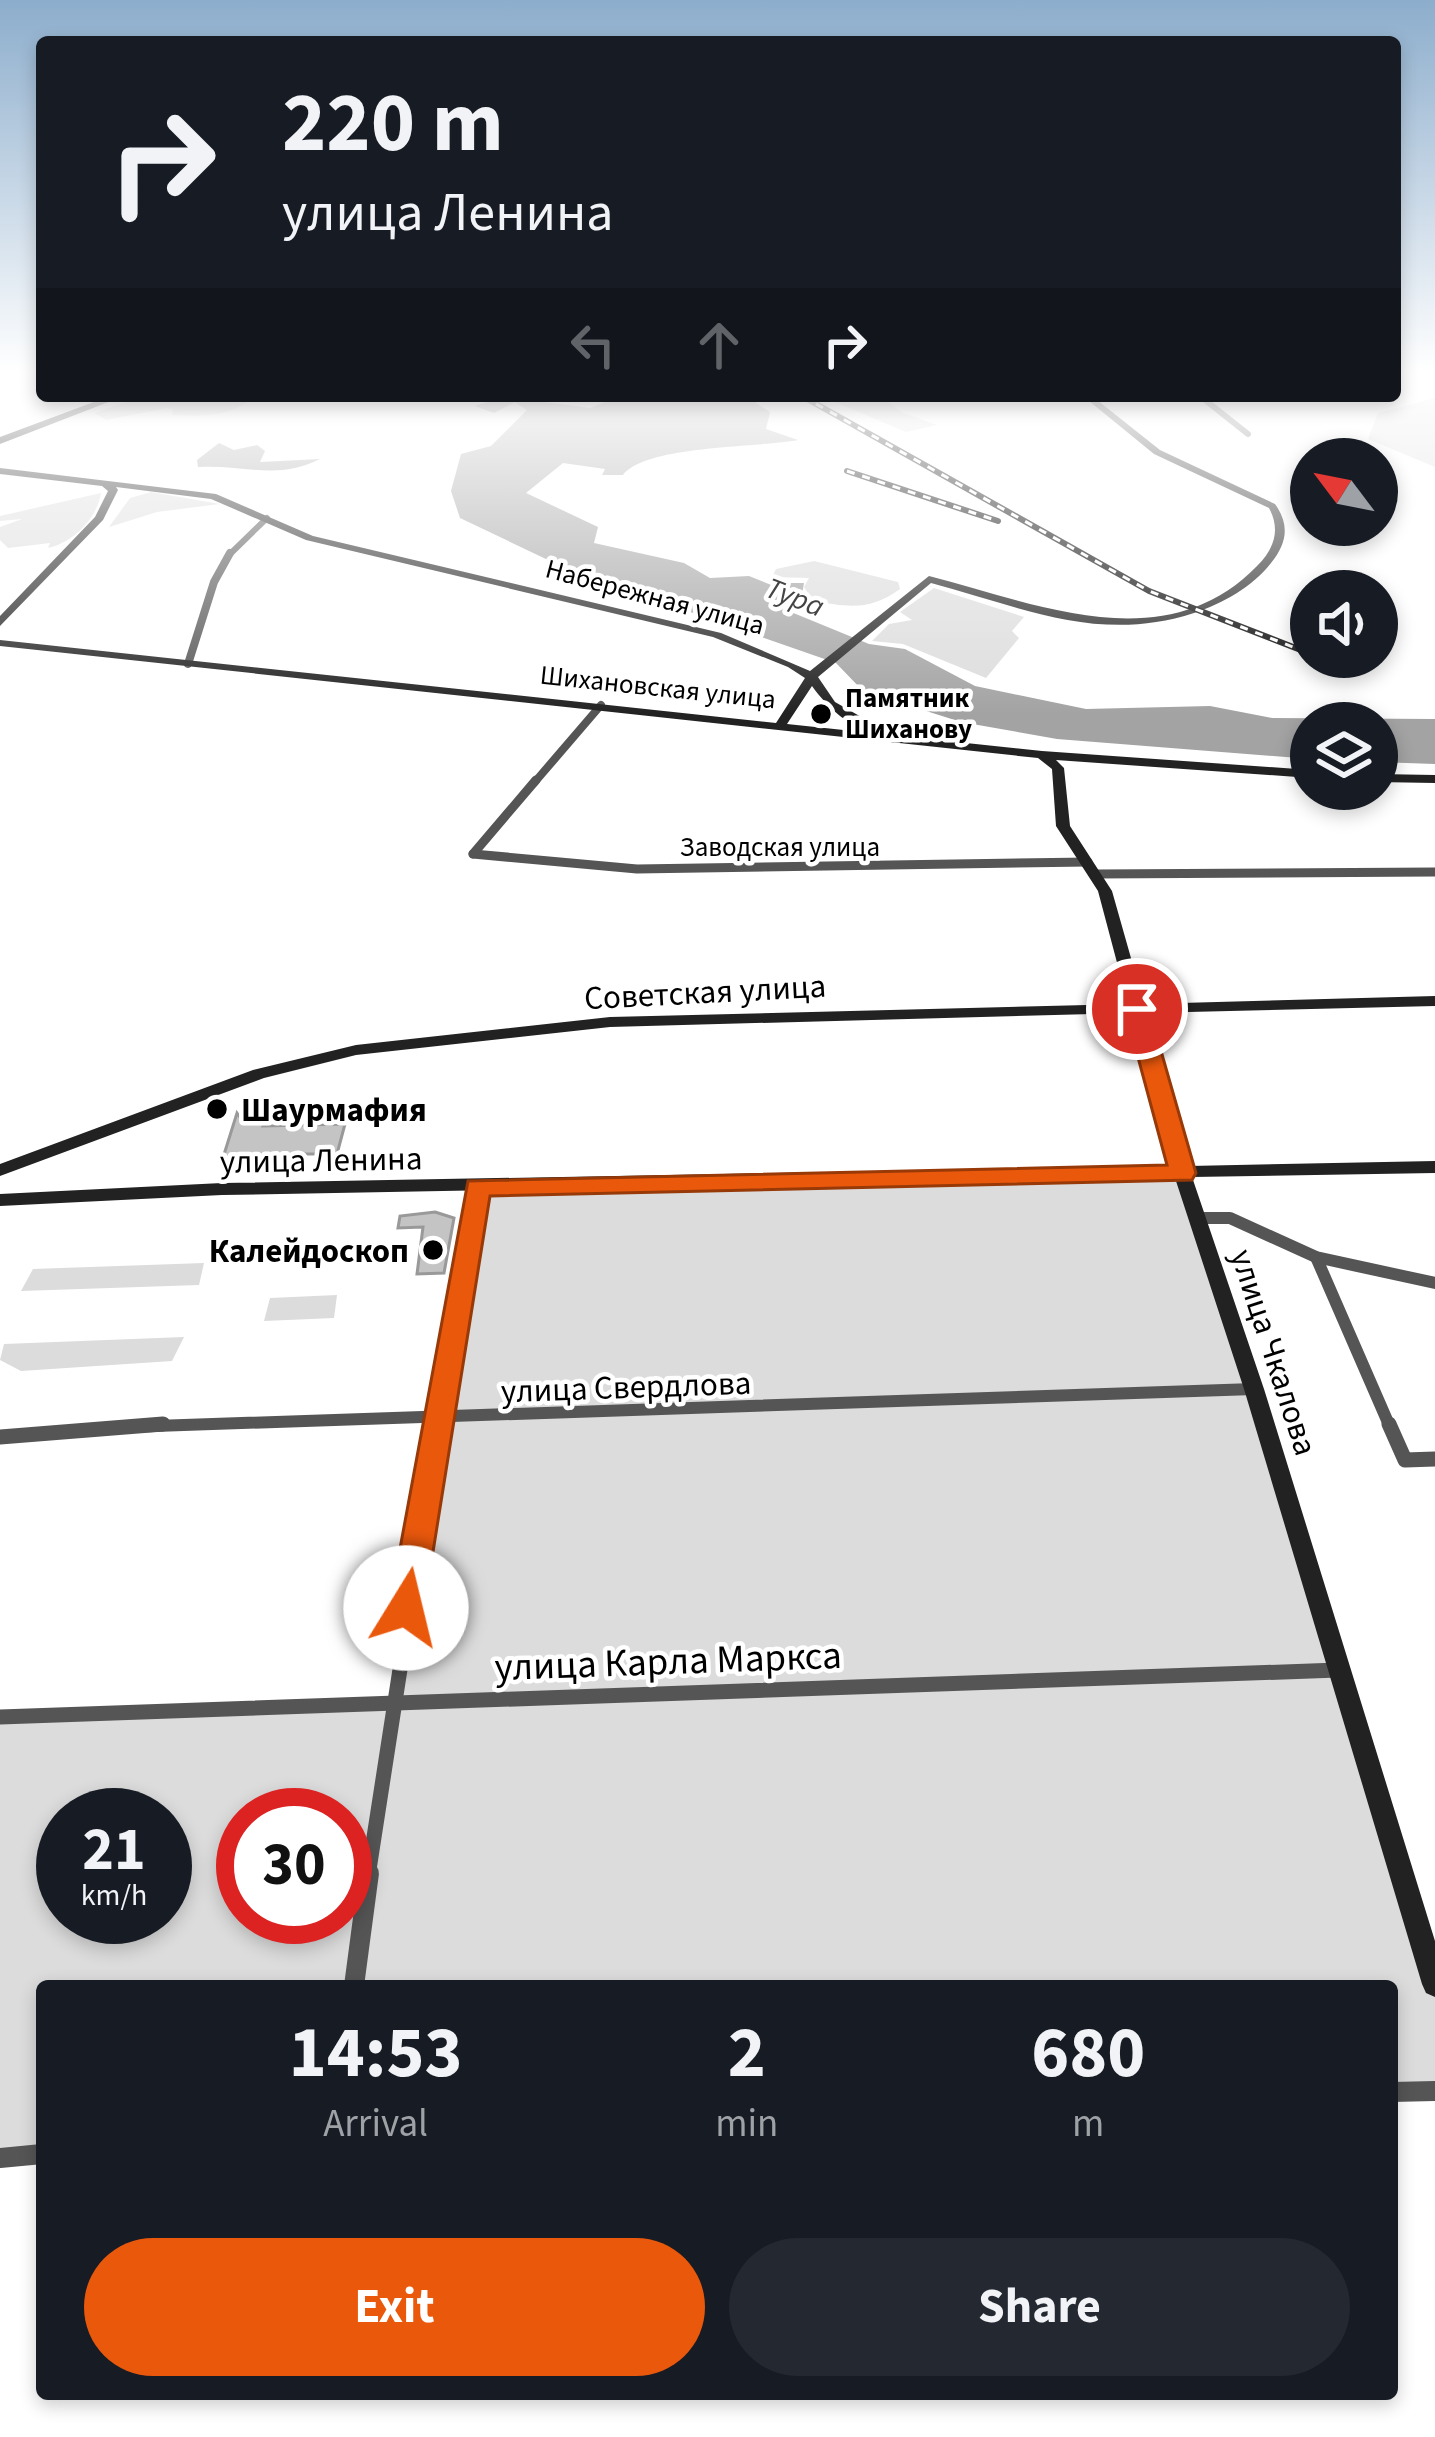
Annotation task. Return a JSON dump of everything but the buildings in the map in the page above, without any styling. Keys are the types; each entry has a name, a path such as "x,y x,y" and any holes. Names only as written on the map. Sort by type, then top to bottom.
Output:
{"main road":[{"path":"0,623 99,518 118,487"},
{"name":"Набережная улица","path":"118,487 213,496 310,538 717,635 814,672 818,690 846,716 895,736"},
{"path":"782,723 814,672 929,579 1091,626 1144,624 1193,610 1238,589 1268,561 1281,536 1278,514 1237,487"},
{"name":"Шихановская улица","path":"0,643 1042,754 1290,773"},
{"name":"улица Чкалова","path":"1042,754 1058,768 1060,818 1092,868 1435,1984"},
{"path":"1398,778 1435,779"},
{"name":"Советская улица","path":"1,1171 259,1074 356,1050 610,1022 1435,1001"},
{"path":"38,1198 16,1185 20,1174 50,1154"},
{"name":"улица Ленина","path":"0,1200 222,1189 1435,1167"}],"street":[{"path":"188,664 222,559 234,540 267,518"},
{"name":"Заводская улица","path":"601,705 473,854 637,869 1435,872"},
{"path":"354,1980 391,1702 478,1187"},
{"path":"1197,1218 1230,1218 1316,1257 1435,1282"},
{"path":"1316,1257 1405,1460 1435,1459"},
{"name":"улица Свердлова","path":"0,1438 171,1423 437,1420 1254,1389"},
{"name":"улица Карла Маркса","path":"0,1717 1338,1670"},
{"path":"1398,2092 1435,2091"},
{"path":"0,2158 36,2155"}],"shaded area":[{"path":"452,487 534,487 526,493 598,527 594,543 684,563 710,578 749,576 781,589 782,583 804,583 802,595 789,594 793,599 785,604 791,612 869,644 905,649 975,686 1086,709 1210,706 1290,718 1290,757 1057,739 961,722 863,691 836,663 567,569 460,518"},
{"path":"151,492 220,504 157,512 109,527 130,498"},
{"path":"101,493 89,521 57,545 8,548 0,540 0,527 22,519 0,521 0,516"},
{"path":"814,561 898,582 900,589 869,604 838,605 813,601 804,587 809,578 772,577 776,569"},
{"path":"934,588 1024,617 1012,631 1019,638 986,678 903,644 872,641 889,624 912,620 900,612"},
{"path":"1398,719 1435,719 1435,764 1398,763"},
{"path":"1182,1173 1435,1984 1435,2091 1398,2092 1398,1980 36,1980 36,2149 0,2152 0,1717 391,1702 478,1188"},
{"path":"204,1263 199,1285 21,1291 33,1269"},
{"path":"337,1295 334,1318 264,1321 270,1298"},
{"path":"184,1337 172,1361 21,1371 0,1360 4,1344"}],"railway":[{"path":"894,487 998,521"},
{"path":"963,487 1149,591 1290,646"}],"place":[{"name":"Памятник Шиханову","path":"821,714"},
{"name":"Шаурмафия","path":"217,1109"},
{"name":"Калейдоскоп","path":"433,1250"}],"route":[{"path":"406,1608 478,1187 1182,1173 1137,1009"}],"water label":[{"name":"Тура","path":"795,597"}]}
